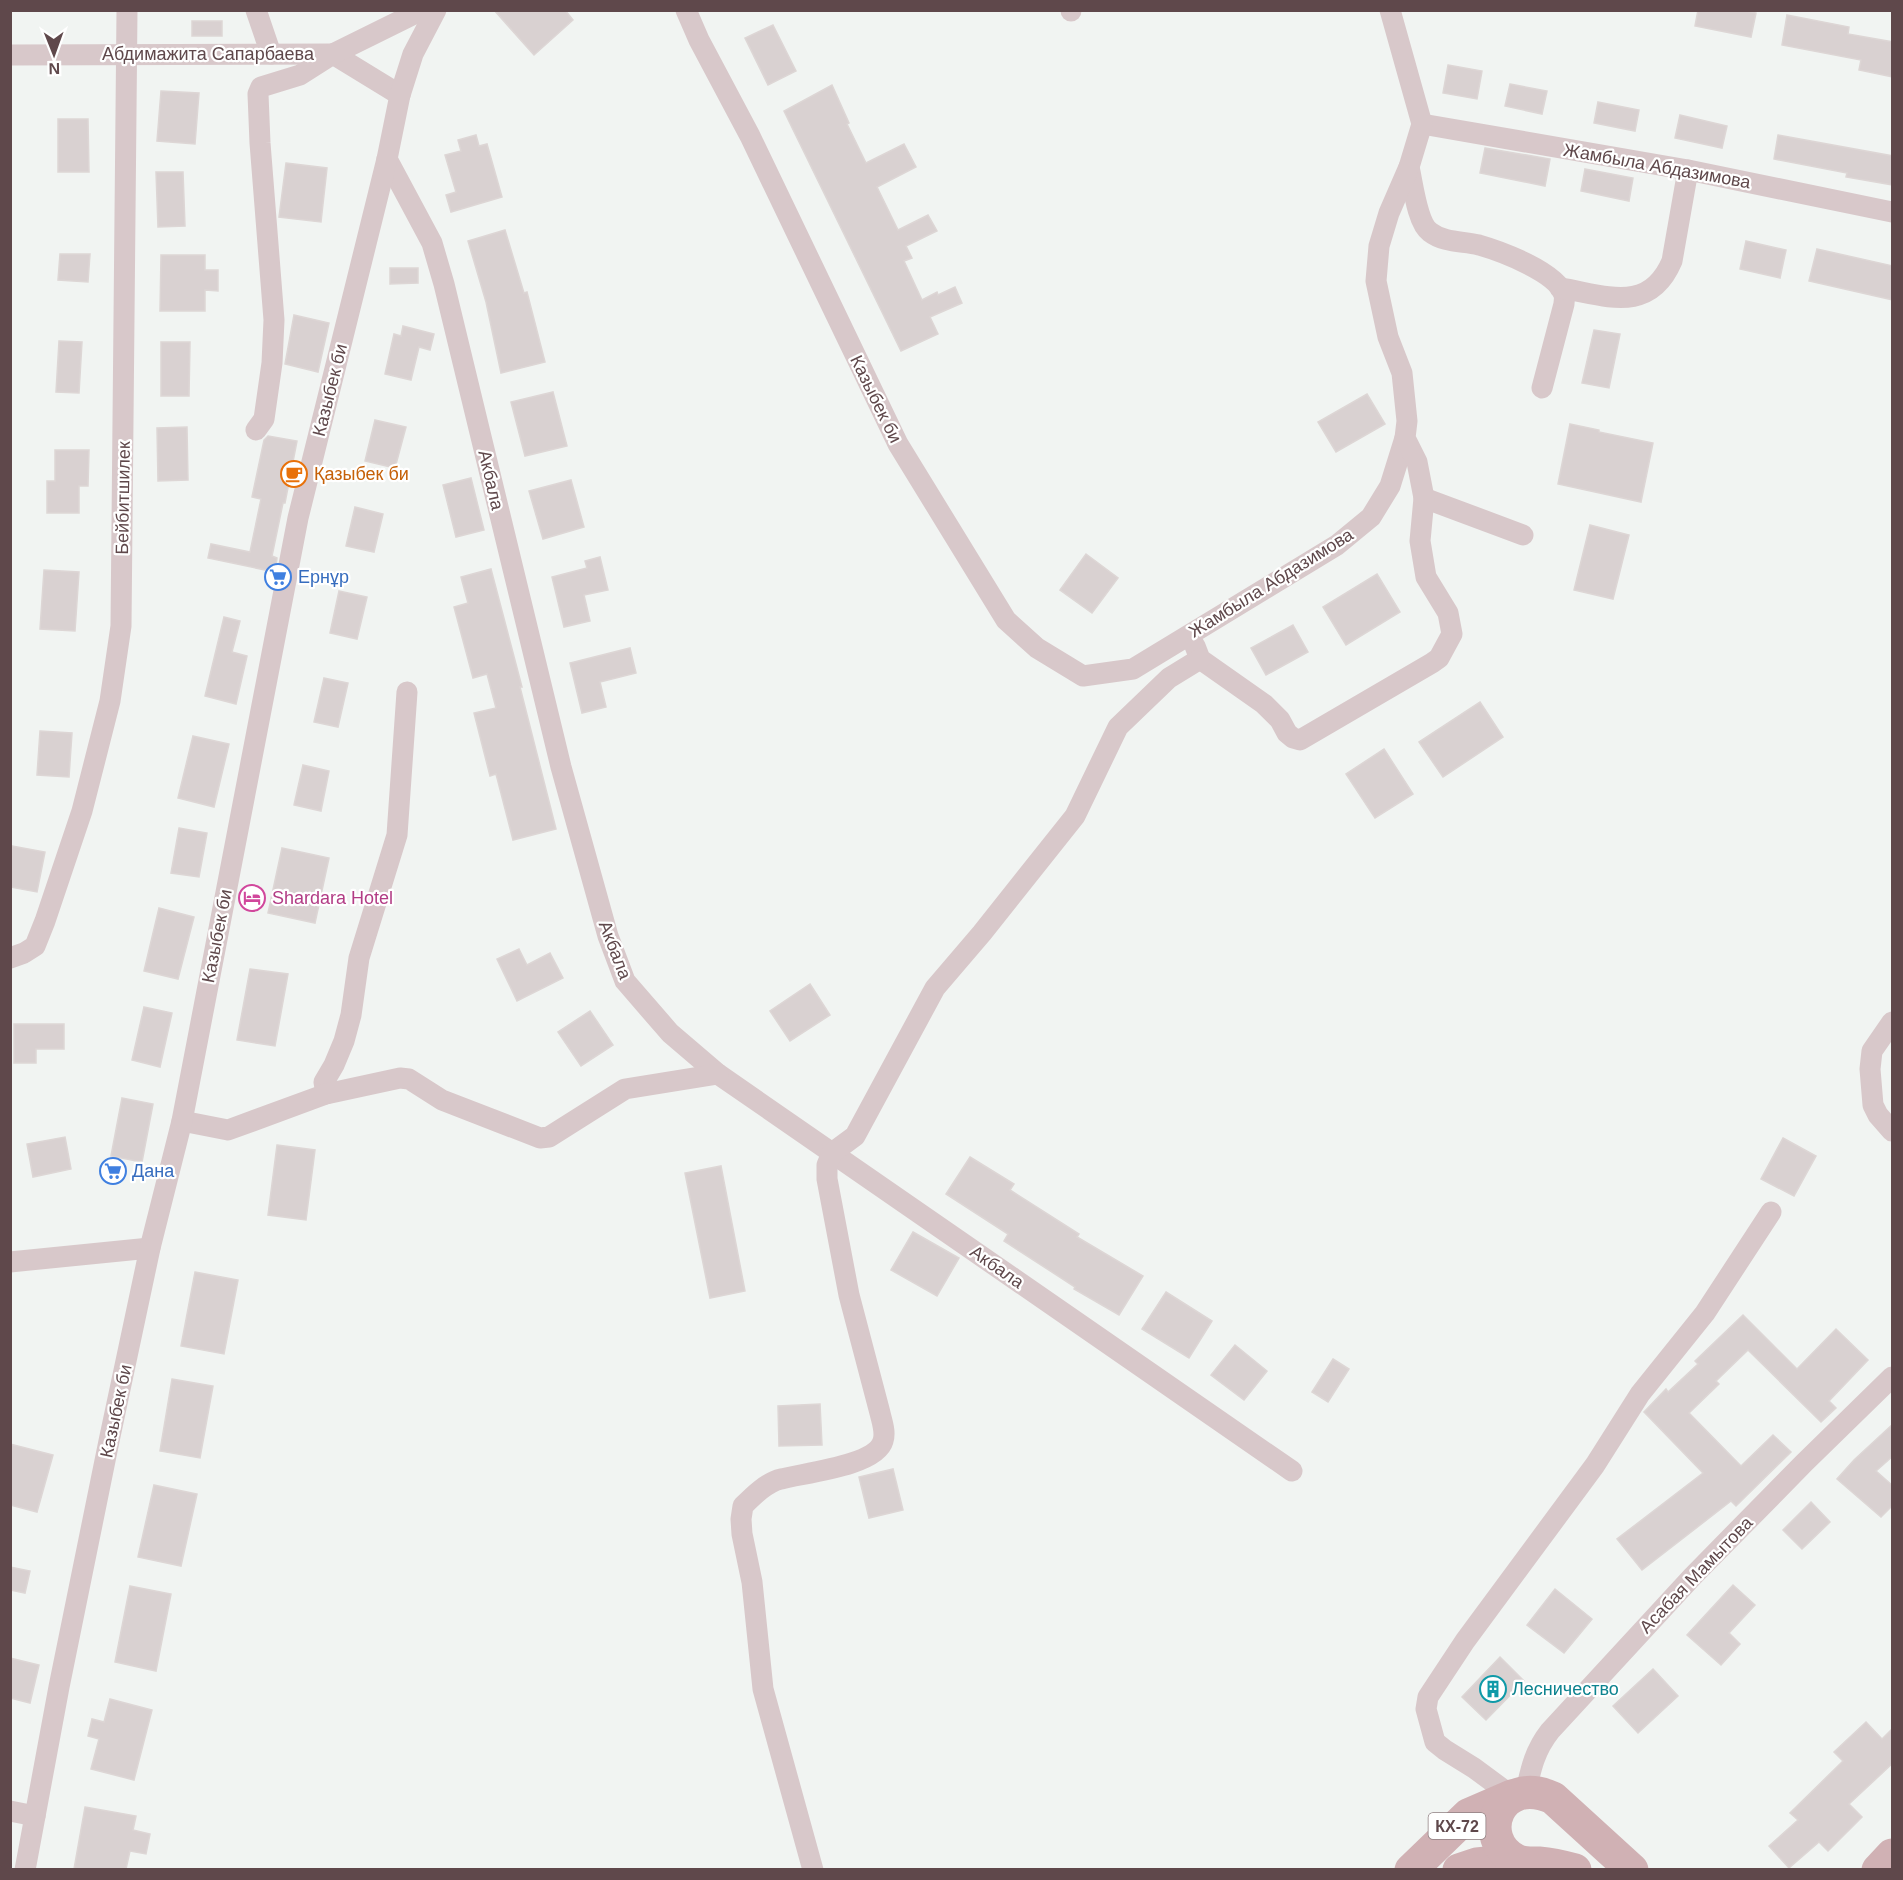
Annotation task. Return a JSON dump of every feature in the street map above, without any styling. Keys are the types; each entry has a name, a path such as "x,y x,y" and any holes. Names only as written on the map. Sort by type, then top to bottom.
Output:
{"main road":[{"path":"1519,1794 1540,1792 1553,1798 1632,1869"},
{"name":"КХ-72","path":"1519,1794 1504,1804 1498,1813 1495,1824 1499,1845 1526,1861 1575,1869"},
{"name":"КХ-72","path":"1412,1869 1468,1815 1519,1794"},
{"name":"КХ-72","path":"1459,1869 1477,1864 1551,1858 1562,1848 1567,1835 1568,1821 1563,1808"},
{"path":"1878,1869 1893,1855"}],"street":[{"name":"Бейбитшилек","path":"10,958 24,954 35,946 82,811 110,701 121,626 127,10"},
{"path":"256,10 271,54"},
{"path":"256,430 264,419 272,363 274,320 258,94 261,87 300,75 392,18 422,10"},
{"name":"Казыбек би","path":"25,1869 76,1605 150,1248 182,1120 298,518 387,159 400,95 412,54 436,10"},
{"name":"Казыбек би","path":"686,10 699,40 750,136 897,444 1006,620 1037,648 1083,676 1133,669 1157,654"},
{"path":"1190,634 1200,659 1264,704 1280,720 1287,733 1300,740 1432,663 1438,658 1452,634 1448,613 1426,576 1420,541 1424,498 1417,462 1405,438 1407,421 1402,373 1388,337 1376,281 1379,246 1389,213 1409,168 1422,124 1390,10"},
{"name":"Абдимажита Сапарбаева","path":"10,55 333,54"},
{"path":"333,54 400,95"},
{"name":"Жамбыла Абдазимова","path":"1422,124 1688,170 1893,212"},
{"name":"Акбала","path":"387,159 432,243 444,284 561,767 594,890 625,981 670,1033 718,1074 1292,1471"},
{"path":"1409,168 1422,224 1430,233 1455,243 1478,245 1531,264 1560,288 1564,295 1564,304 1542,388"},
{"path":"1560,288 1630,299 1646,294 1666,273 1672,261 1688,170"},
{"name":"Жамбыла Абдазимова","path":"1157,654 1337,545 1371,517 1390,486 1405,438"},
{"path":"1424,498 1523,535"},
{"path":"813,1869 763,1689 752,1582 741,1519 743,1506 778,1479 835,1468 868,1456 880,1448 883,1442 884,1433 880,1413 849,1295 827,1179 827,1165 832,1153 855,1136 935,988 1075,816 1118,727 1169,678 1200,659"},
{"path":"326,1094 324,1082 344,1041 351,1015 360,958 397,835 407,692"},
{"path":"1893,1022 1872,1051 1870,1069 1873,1105 1893,1131"},
{"path":"182,1120 228,1130 326,1094 400,1078 409,1079 442,1100 540,1138 549,1137 625,1089 718,1074"},
{"path":"1519,1794 1435,1742 1426,1709 1428,1697 1465,1641 1595,1465 1640,1394 1705,1313 1771,1212"},
{"path":"10,1262 150,1248"},
{"name":"Асабая Мамытова","path":"1519,1794 1540,1744 1550,1731 1700,1569 1893,1377"},
{"path":"10,1811 35,1816"}],"building":[{"path":"494,10 565,10 573,20 534,55"},
{"path":"1698,10 1742,10 1756,13 1751,37 1695,26"},
{"path":"1787,15 1849,27 1848,34 1893,42 1893,77 1859,70 1861,60 1782,45"},
{"path":"192,21 222,21 222,36 192,36"},
{"path":"773,25 796,71 768,85 745,38"},
{"path":"1448,65 1482,71 1477,99 1443,93"},
{"path":"1510,84 1547,91 1542,114 1505,106"},
{"path":"832,85 849,123 847,124 866,163 904,144 916,167 877,187 898,230 928,215 937,231 906,246 912,258 904,261 922,300 937,292 938,295 955,287 962,303 930,317 938,334 901,351 784,111"},
{"path":"161,91 199,93 195,144 157,141"},
{"path":"1598,102 1639,110 1635,131 1594,123"},
{"path":"1680,115 1727,126 1722,148 1675,138"},
{"path":"58,119 88,119 89,172 58,172"},
{"path":"476,135 479,146 487,144 502,197 451,212 446,195 456,192 445,155 461,151 458,140"},
{"path":"1778,135 1893,156 1893,185 1846,177 1847,173 1774,159"},
{"path":"1485,148 1550,159 1545,186 1480,173"},
{"path":"286,163 327,168 321,222 279,217"},
{"path":"1585,169 1633,178 1629,201 1581,191"},
{"path":"156,172 183,172 185,226 158,227"},
{"path":"505,230 524,293 527,292 545,362 501,373 486,302 468,241"},
{"path":"1746,241 1786,250 1780,278 1740,269"},
{"path":"1817,249 1893,266 1893,300 1809,281"},
{"path":"60,254 90,254 88,282 58,280"},
{"path":"161,255 205,255 205,270 218,270 218,291 205,290 205,311 160,311"},
{"path":"390,268 418,268 418,283 390,284"},
{"path":"294,315 329,323 318,372 285,364"},
{"path":"403,326 434,334 430,350 419,347 411,380 385,374 394,334 401,336"},
{"path":"1594,330 1620,334 1609,388 1582,383"},
{"path":"59,341 82,342 79,393 56,392"},
{"path":"161,342 190,342 189,396 161,396"},
{"path":"553,392 567,446 525,456 511,402"},
{"path":"1367,394 1385,424 1336,452 1318,422"},
{"path":"375,420 406,427 395,468 365,461"},
{"path":"1570,424 1653,443 1641,502 1558,484"},
{"path":"187,427 188,480 158,481 157,428"},
{"path":"268,436 297,441 272,556 277,558 275,572 208,558 211,544 250,552 261,499 252,497 264,440"},
{"path":"55,450 89,450 88,486 79,486 79,513 47,513 47,481 55,481"},
{"path":"471,478 484,530 456,537 443,485"},
{"path":"571,480 584,527 543,539 529,491"},
{"path":"355,507 383,514 374,552 346,546"},
{"path":"1590,525 1629,535 1613,599 1574,590"},
{"path":"1086,554 1118,578 1092,613 1060,590"},
{"path":"600,557 608,590 584,595 590,621 564,627 552,577 587,568 585,561"},
{"path":"491,569 556,829 513,840 496,774 490,776 474,713 496,708 487,674 473,678 454,607 468,603 461,577"},
{"path":"44,570 79,572 75,631 40,629"},
{"path":"1377,574 1400,612 1346,645 1323,607"},
{"path":"339,591 367,597 357,639 330,633"},
{"path":"224,617 240,621 232,652 247,656 236,704 205,696"},
{"path":"1293,625 1308,652 1266,675 1251,648"},
{"path":"630,648 636,673 600,682 606,707 582,713 570,663"},
{"path":"324,678 348,683 338,727 314,722"},
{"path":"1480,702 1503,737 1443,777 1419,742"},
{"path":"40,731 72,733 69,777 37,775"},
{"path":"193,736 229,744 214,807 178,798"},
{"path":"1384,749 1413,794 1375,818 1346,774"},
{"path":"303,765 329,771 321,811 294,805"},
{"path":"179,828 207,833 199,877 171,873"},
{"path":"12,846 45,852 37,892 10,887"},
{"path":"282,848 329,858 315,923 268,913"},
{"path":"159,908 194,917 178,979 144,971"},
{"path":"519,949 527,965 550,953 563,978 517,1001 497,959"},
{"path":"250,969 288,974 275,1046 237,1040"},
{"path":"810,984 830,1015 790,1041 770,1011"},
{"path":"144,1007 172,1013 160,1067 132,1060"},
{"path":"590,1011 613,1045 581,1066 558,1032"},
{"path":"14,1024 64,1024 64,1049 36,1049 36,1063 14,1063"},
{"path":"122,1098 153,1104 142,1162 111,1156"},
{"path":"65,1137 71,1169 33,1177 27,1144"},
{"path":"1783,1138 1816,1156 1794,1196 1761,1179"},
{"path":"277,1145 315,1150 306,1220 268,1215"},
{"path":"970,1157 1014,1184 1010,1190 1079,1234 1077,1237 1143,1276 1119,1315 1074,1289 1075,1287 1004,1241 1008,1234 946,1194"},
{"path":"721,1166 745,1291 710,1298 685,1173"},
{"path":"913,1232 959,1258 937,1296 891,1270"},
{"path":"195,1272 238,1280 224,1354 181,1346"},
{"path":"1166,1292 1212,1321 1189,1358 1142,1329"},
{"path":"1743,1315 1797,1369 1836,1329 1868,1360 1829,1401 1836,1408 1821,1422 1748,1350 1716,1381 1719,1384 1689,1413 1741,1466 1773,1435 1791,1452 1736,1506 1731,1501 1642,1570 1617,1539 1703,1473 1644,1412 1666,1389 1668,1392 1698,1364 1695,1361"},
{"path":"1235,1345 1267,1371 1244,1400 1211,1375"},
{"path":"1333,1359 1349,1369 1328,1402 1312,1392"},
{"path":"172,1379 213,1386 200,1458 160,1451"},
{"path":"820,1404 822,1445 779,1446 778,1406"},
{"path":"1893,1424 1893,1456 1876,1471 1893,1486 1893,1505 1881,1517 1837,1479"},
{"path":"10,1444 53,1455 37,1512 10,1505"},
{"path":"893,1469 903,1510 869,1518 859,1477"},
{"path":"154,1485 197,1494 181,1566 138,1557"},
{"path":"1811,1502 1830,1522 1802,1549 1783,1530"},
{"path":"10,1567 30,1571 25,1593 10,1590"},
{"path":"1733,1585 1755,1605 1729,1633 1740,1644 1721,1665 1687,1635"},
{"path":"130,1586 171,1594 156,1671 115,1662"},
{"path":"1555,1589 1592,1619 1564,1653 1527,1625"},
{"name":"Лесничество","path":"1500,1657 1524,1681 1486,1720 1462,1697"},
{"path":"10,1658 39,1665 30,1703 10,1698"},
{"path":"1653,1669 1678,1696 1638,1733 1613,1706"},
{"path":"110,1699 152,1710 134,1780 91,1769 99,1739 88,1736 92,1719 104,1722"},
{"path":"1866,1722 1882,1739 1893,1728 1893,1763 1849,1804 1862,1817 1828,1851 1819,1842 1789,1868 1769,1846 1798,1820 1790,1813 1843,1761 1834,1752"},
{"path":"85,1807 136,1816 133,1830 150,1834 146,1854 130,1851 126,1869 74,1869"}],"place":[{"name":"Қазыбек би","path":"294,474"},
{"name":"Ернұр","path":"278,577"},
{"name":"Shardara Hotel","path":"252,898"},
{"name":"Дана","path":"113,1171"},
{"name":"Лесничество","path":"1493,1689"}]}
